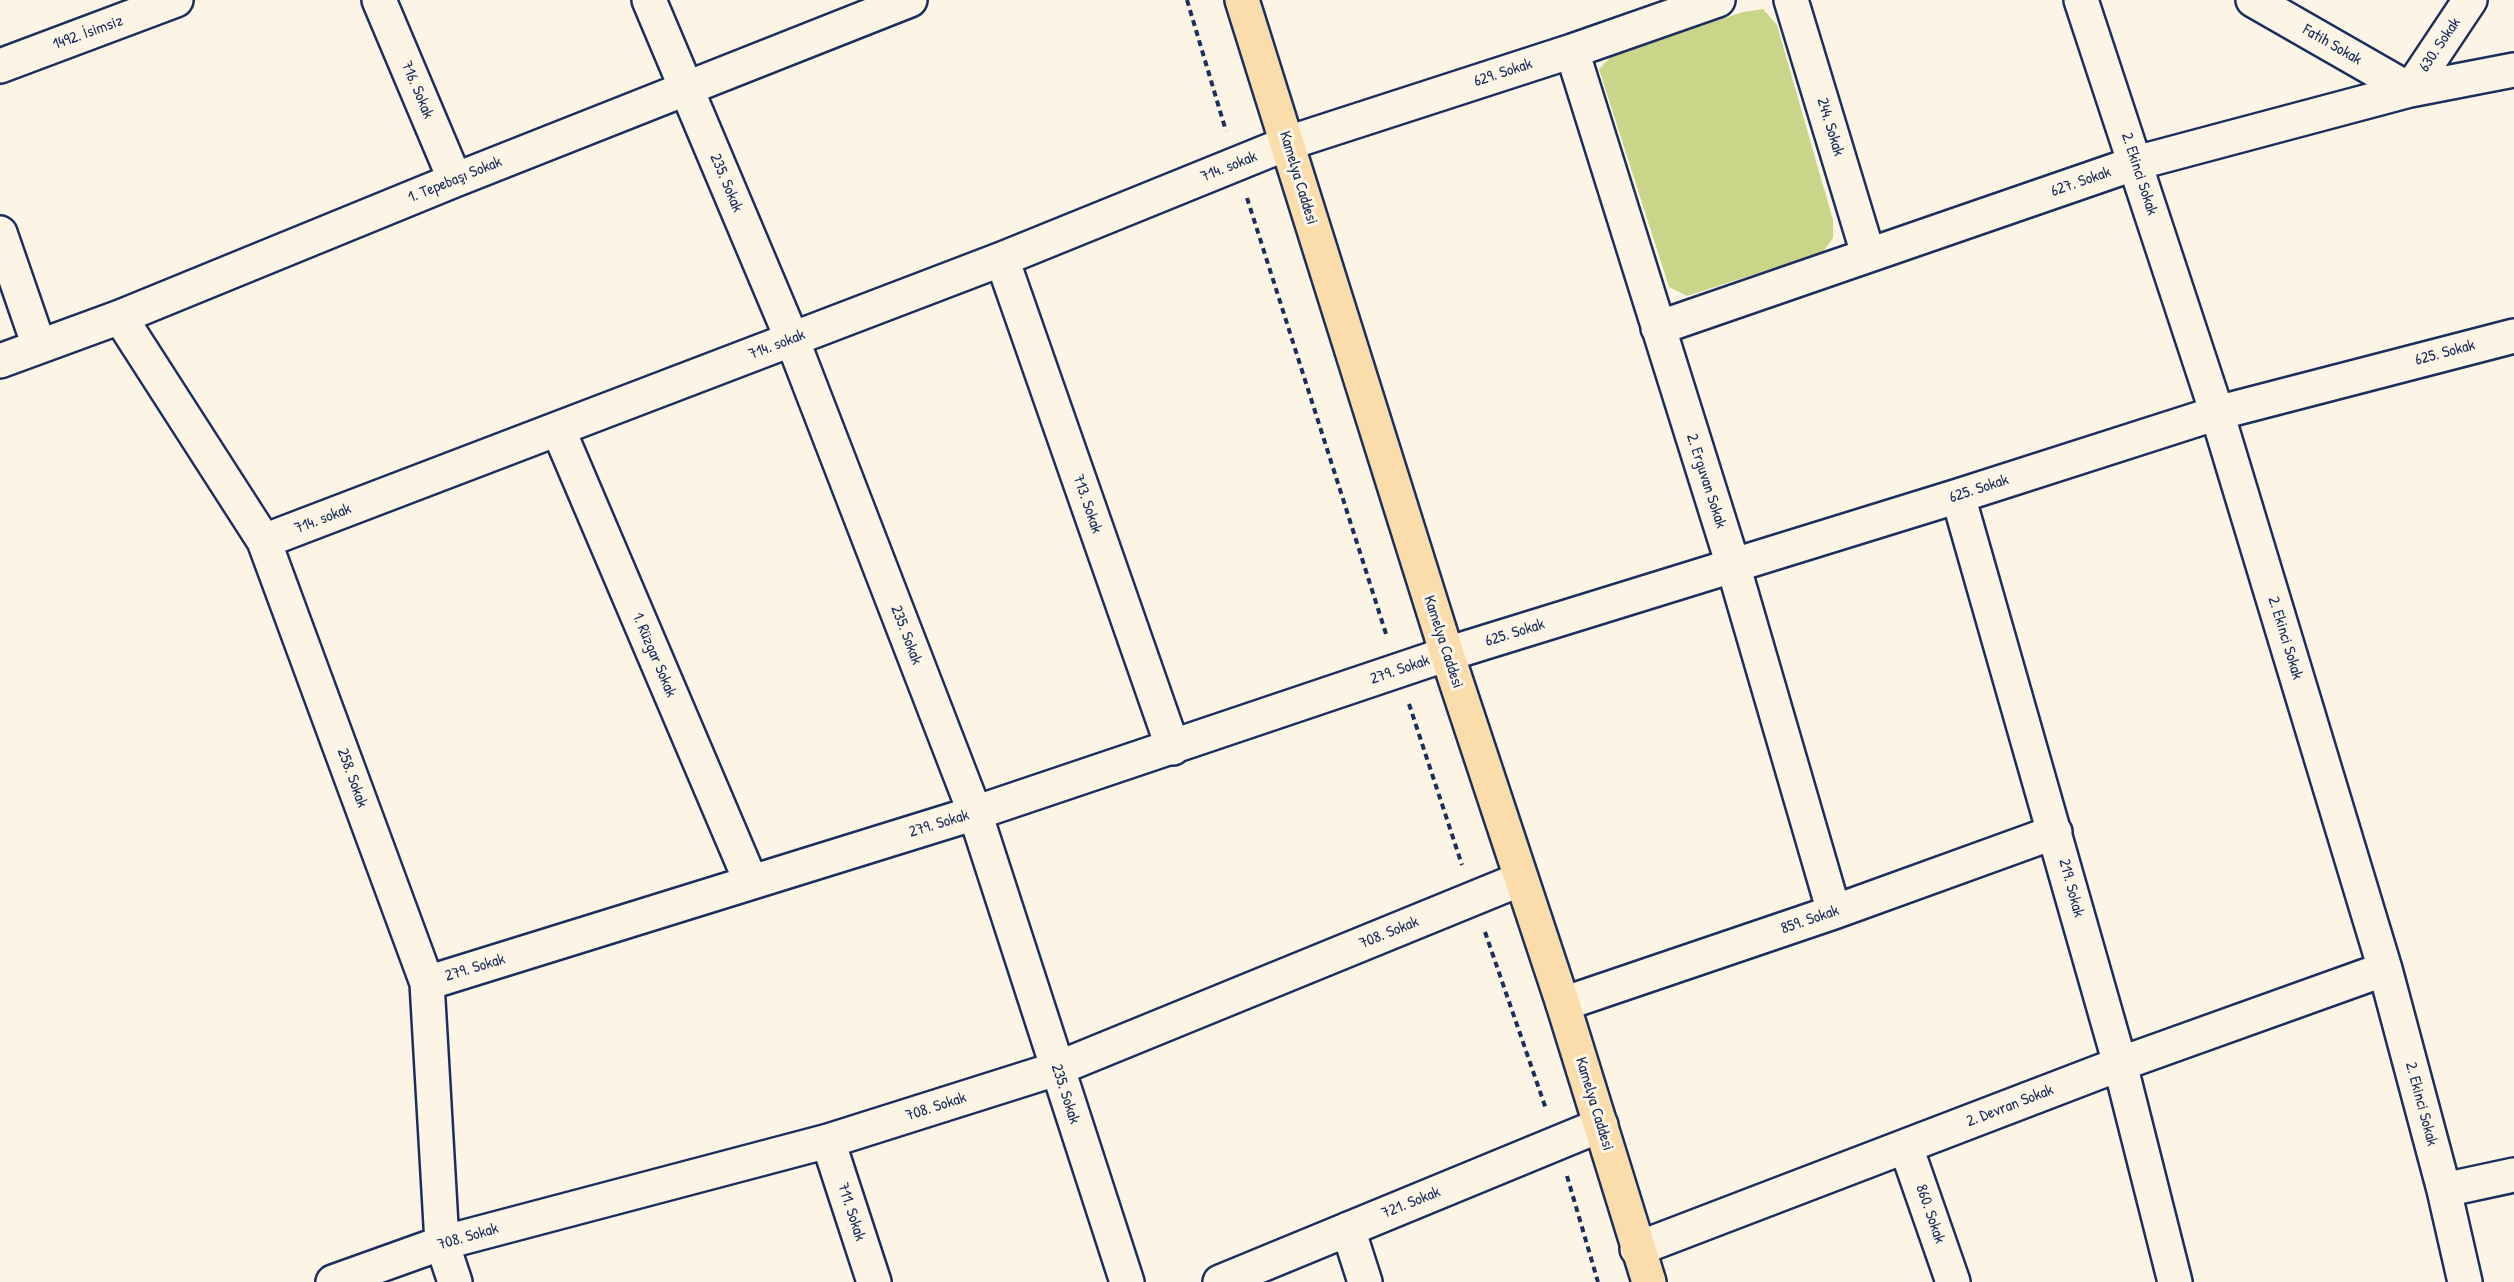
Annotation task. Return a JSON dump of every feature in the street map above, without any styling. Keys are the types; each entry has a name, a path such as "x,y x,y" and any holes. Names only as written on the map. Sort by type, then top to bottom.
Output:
{"main road":[{"name":"Kamelya Caddesi","path":"1242,0 1447,654 1563,1004 1649,1282"}],"street":[{"name":"1492. İsimsiz","path":"0,66 176,0"},
{"name":"716. Sokak","path":"379,0 455,180"},
{"name":"235. Sokak","path":"649,0 792,339 975,813 1056,1069 1127,1282"},
{"name":"1. Tepebaşı Sokak","path":"0,361 120,317 455,180 910,0"},
{"name":"629. Sokak","path":"1288,143 1572,51 1718,0"},
{"name":"244. Sokak","path":"1791,0 1868,254"},
{"name":"2. Ekinci Sokak","path":"2081,0 2217,413 2385,969 2444,1190 2465,1282"},
{"name":"Fatih Sokak","path":"2253,0 2410,90"},
{"name":"630. Sokak","path":"2410,90 2470,0"},
{"name":"2. Erguvan Sokak","path":"1572,51 1733,565 1834,912"},
{"name":"627. Sokak","path":"1658,328 2136,163 2410,90 2514,70"},
{"name":"714. sokak","path":"264,541 1002,259 1288,143"},
{"path":"0,233 39,346"},
{"name":"713. Sokak","path":"1002,259 1173,748"},
{"name":"258. Sokak","path":"120,317 264,541 427,982 442,1243 455,1282"},
{"name":"625. Sokak","path":"1447,654 1958,496 2217,413 2514,336"},
{"name":"1. Rüzgar Sokak","path":"558,429 751,882"},
{"name":"219. Sokak","path":"1958,496 2120,1064 2175,1282"},
{"name":"279. Sokak","path":"427,982 975,813 1447,654"},
{"name":"859. Sokak","path":"1563,1004 1834,912 2055,832"},
{"name":"708. Sokak","path":"333,1282 442,1243 828,1141 1056,1069 1521,879"},
{"name":"2. Devran Sokak","path":"1637,1249 2120,1064 2385,969"},
{"name":"721. Sokak","path":"1220,1282 1601,1125"},
{"name":"711. Sokak","path":"828,1141 874,1282"},
{"name":"860. Sokak","path":"1906,1147 1953,1282"},
{"path":"2444,1190 2514,1175"},
{"path":"1348,1229 1365,1282"}],"green space":[{"path":"1763,9 1777,25 1833,220 1833,238 1823,252 1687,296 1669,287 1599,69 1612,56 1743,12"}]}
